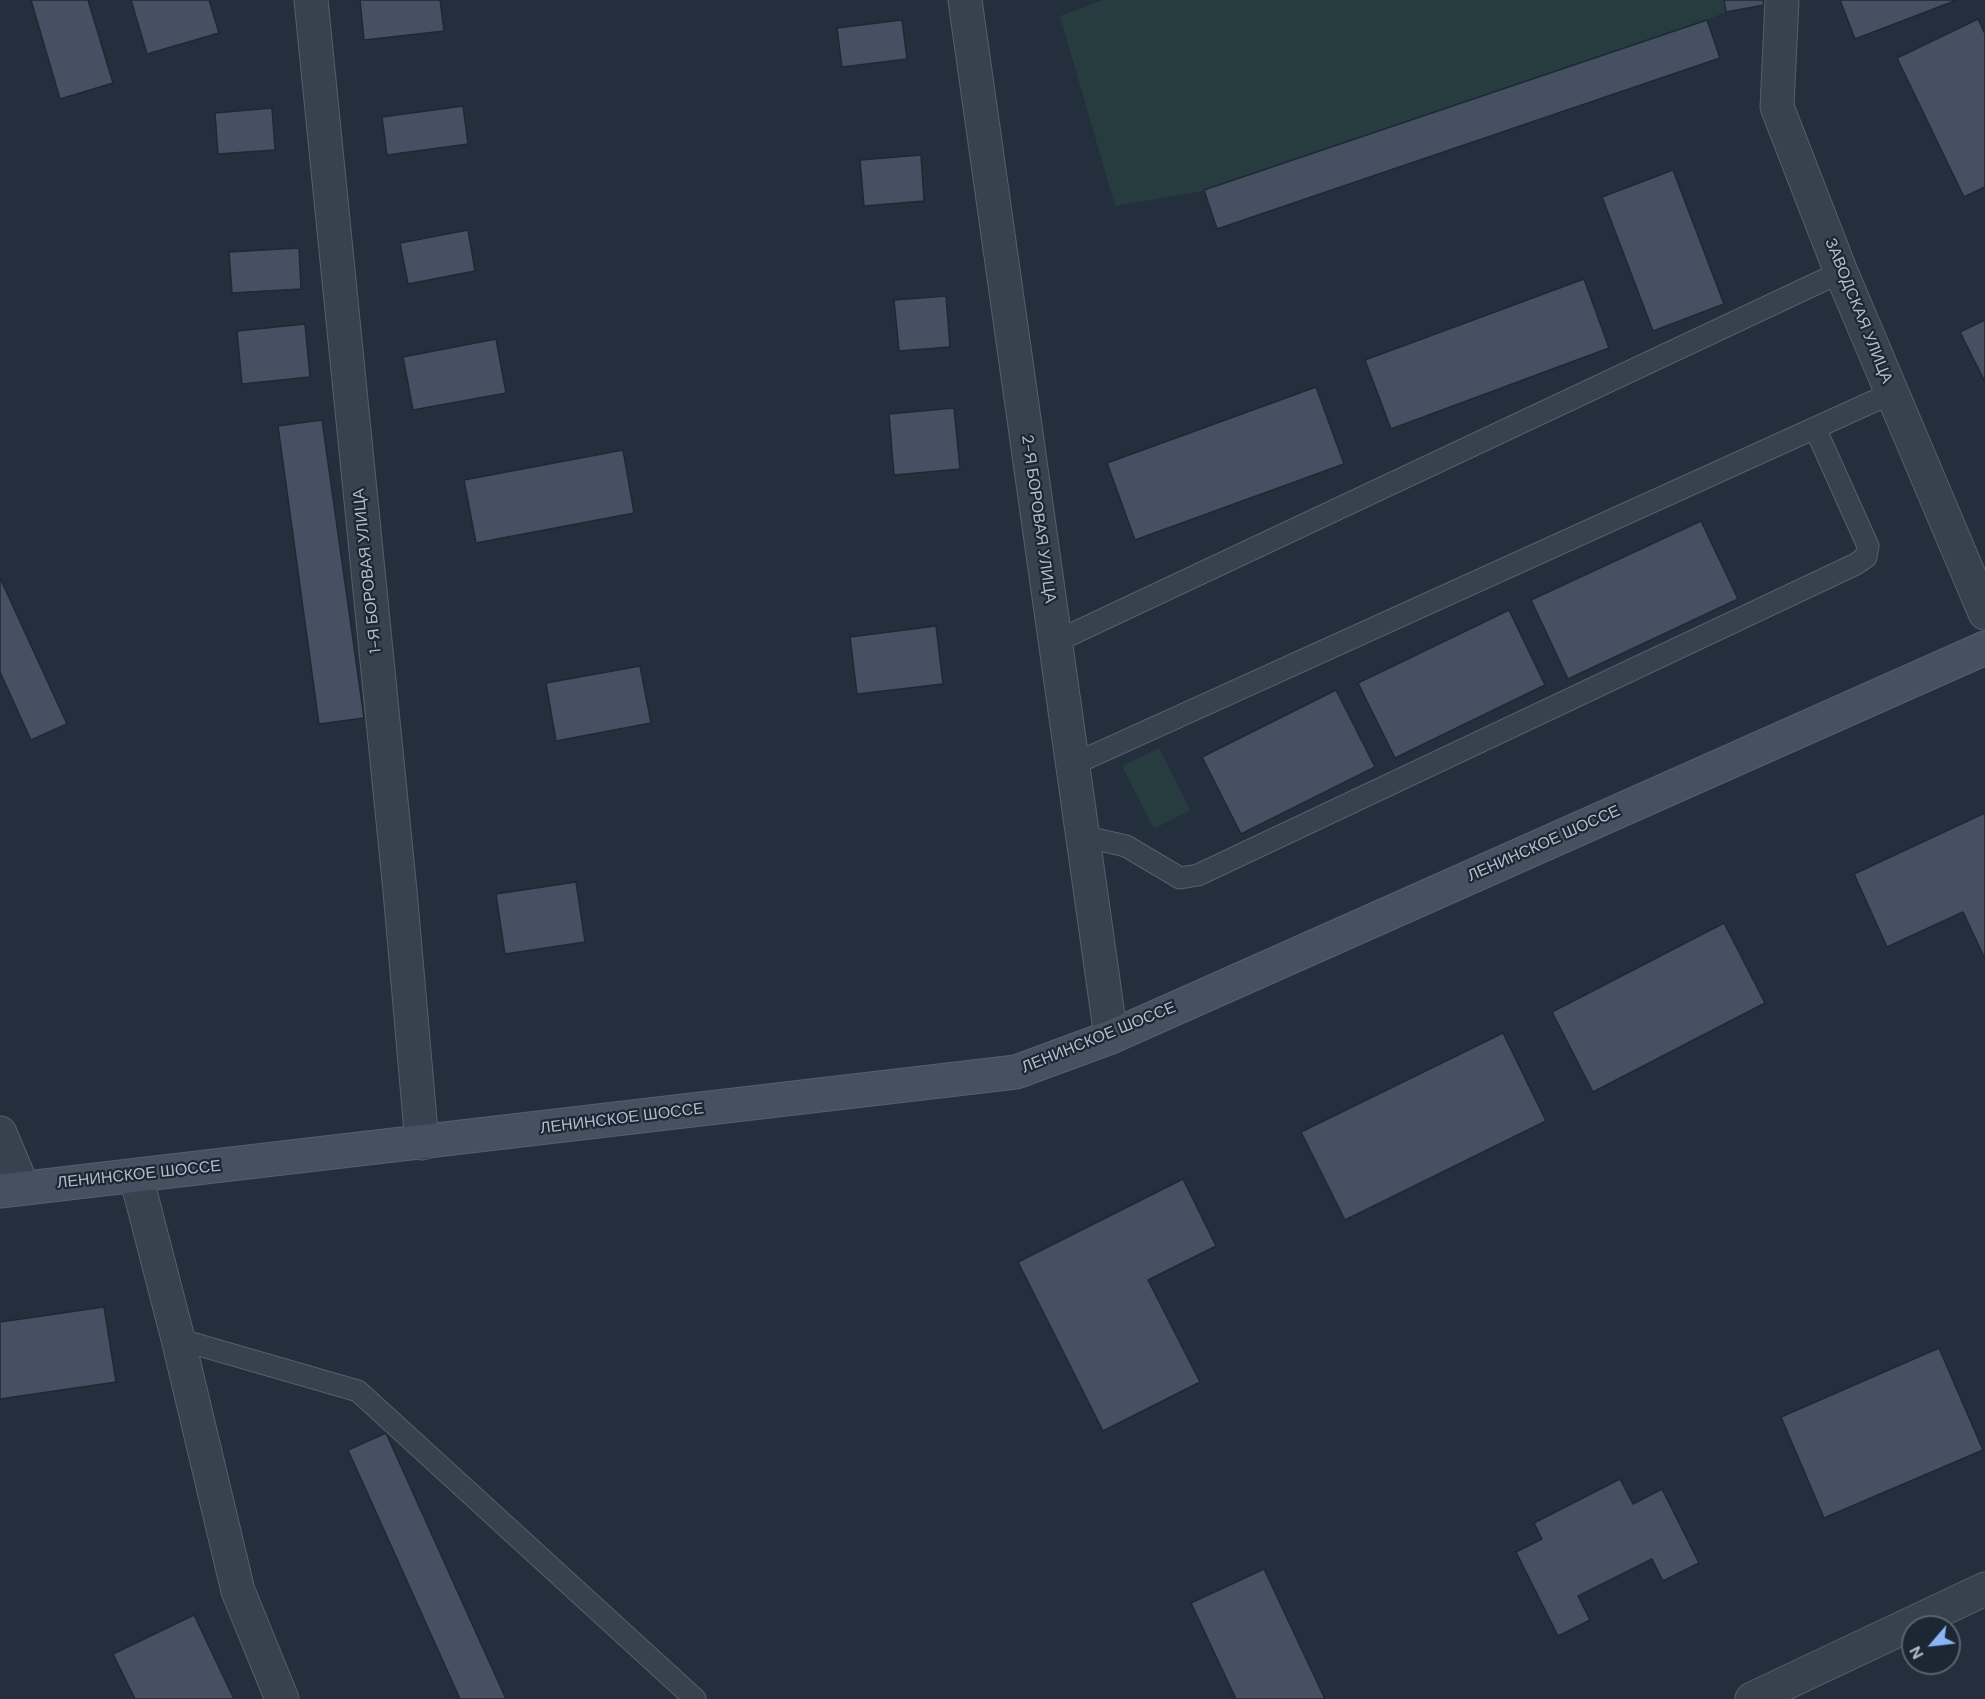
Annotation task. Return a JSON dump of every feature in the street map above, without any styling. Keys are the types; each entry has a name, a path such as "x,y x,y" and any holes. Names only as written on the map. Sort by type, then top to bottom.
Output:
{"street":[{"name":"1-Я БОРОВАЯ УЛИЦА","path":"311,0 400,891 422,1143"},
{"name":"2-Я БОРОВАЯ УЛИЦА","path":"965,0 1111,1037"},
{"name":"ЗАВОДСКАЯ УЛИЦА","path":"1782,0 1777,107 1841,272 1985,613"},
{"name":"ЛЕНИНСКОЕ ШОССЕ","path":"11,1190 1016,1072 1111,1037 1985,648"},
{"path":"0,1133 11,1190"},
{"path":"136,1176 238,1591 282,1699"},
{"path":"1752,1699 1985,1589"}],"lane":[{"path":"1055,642 1841,272"},
{"path":"1072,765 1892,393"},
{"path":"1082,836 1126,846 1180,878 1198,875 1856,564 1866,557 1868,546 1815,428"},
{"path":"178,1340 358,1391 695,1699"}],"green space":[{"path":"1103,0 1763,0 1764,5 1726,12 1707,20 1720,58 1217,229 1204,191 1115,206 1060,16"},
{"path":"1159,748 1190,810 1154,829 1122,766"}],"building":[{"path":"31,0 88,0 113,83 60,99"},
{"path":"131,0 209,0 219,33 147,54"},
{"path":"360,0 440,0 444,31 364,40"},
{"path":"1724,0 1763,0 1764,5 1726,12"},
{"path":"1840,0 1957,0 1855,39"},
{"path":"1978,19 1985,34 1985,187 1964,197 1897,58"},
{"path":"902,20 907,59 842,67 837,28"},
{"path":"1707,20 1720,58 1217,229 1204,190"},
{"path":"463,106 468,144 387,155 382,117"},
{"path":"272,108 275,150 218,154 215,113"},
{"path":"921,155 924,201 864,206 860,160"},
{"path":"1673,170 1724,304 1653,331 1602,197"},
{"path":"468,230 475,271 408,284 400,243"},
{"path":"299,248 301,289 232,293 229,252"},
{"path":"1584,279 1609,348 1391,429 1365,360"},
{"path":"946,296 950,347 899,351 894,300"},
{"path":"1985,320 1985,382 1960,332"},
{"path":"305,324 310,377 242,384 237,331"},
{"path":"496,339 506,393 413,410 403,357"},
{"path":"1316,387 1344,464 1135,540 1107,463"},
{"path":"954,408 960,469 894,475 889,414"},
{"path":"322,420 364,718 319,724 278,426"},
{"path":"623,450 634,513 476,543 464,480"},
{"path":"1701,521 1738,599 1568,679 1531,600"},
{"path":"0,578 67,724 31,740 0,672"},
{"path":"1509,610 1545,685 1395,758 1358,683"},
{"path":"936,626 943,684 857,694 850,637"},
{"path":"640,666 651,723 556,741 546,683"},
{"path":"1336,690 1375,767 1241,834 1202,757"},
{"path":"1985,813 1985,959 1963,912 1887,947 1854,874"},
{"path":"576,882 585,942 505,954 496,894"},
{"path":"1724,923 1765,1003 1593,1092 1552,1012"},
{"path":"1503,1033 1546,1121 1345,1220 1301,1132"},
{"path":"1183,1179 1216,1246 1148,1280 1200,1382 1103,1431 1018,1262"},
{"path":"104,1307 116,1382 0,1399 0,1322"},
{"path":"1939,1348 1983,1450 1824,1518 1781,1417"},
{"path":"386,1433 506,1699 460,1699 348,1450"},
{"path":"1620,1479 1633,1504 1662,1489 1699,1563 1663,1581 1652,1559 1578,1596 1590,1620 1558,1636 1516,1552 1542,1539 1534,1523"},
{"path":"1264,1569 1325,1699 1236,1699 1191,1603"},
{"path":"194,1615 234,1699 135,1699 113,1654"}]}
